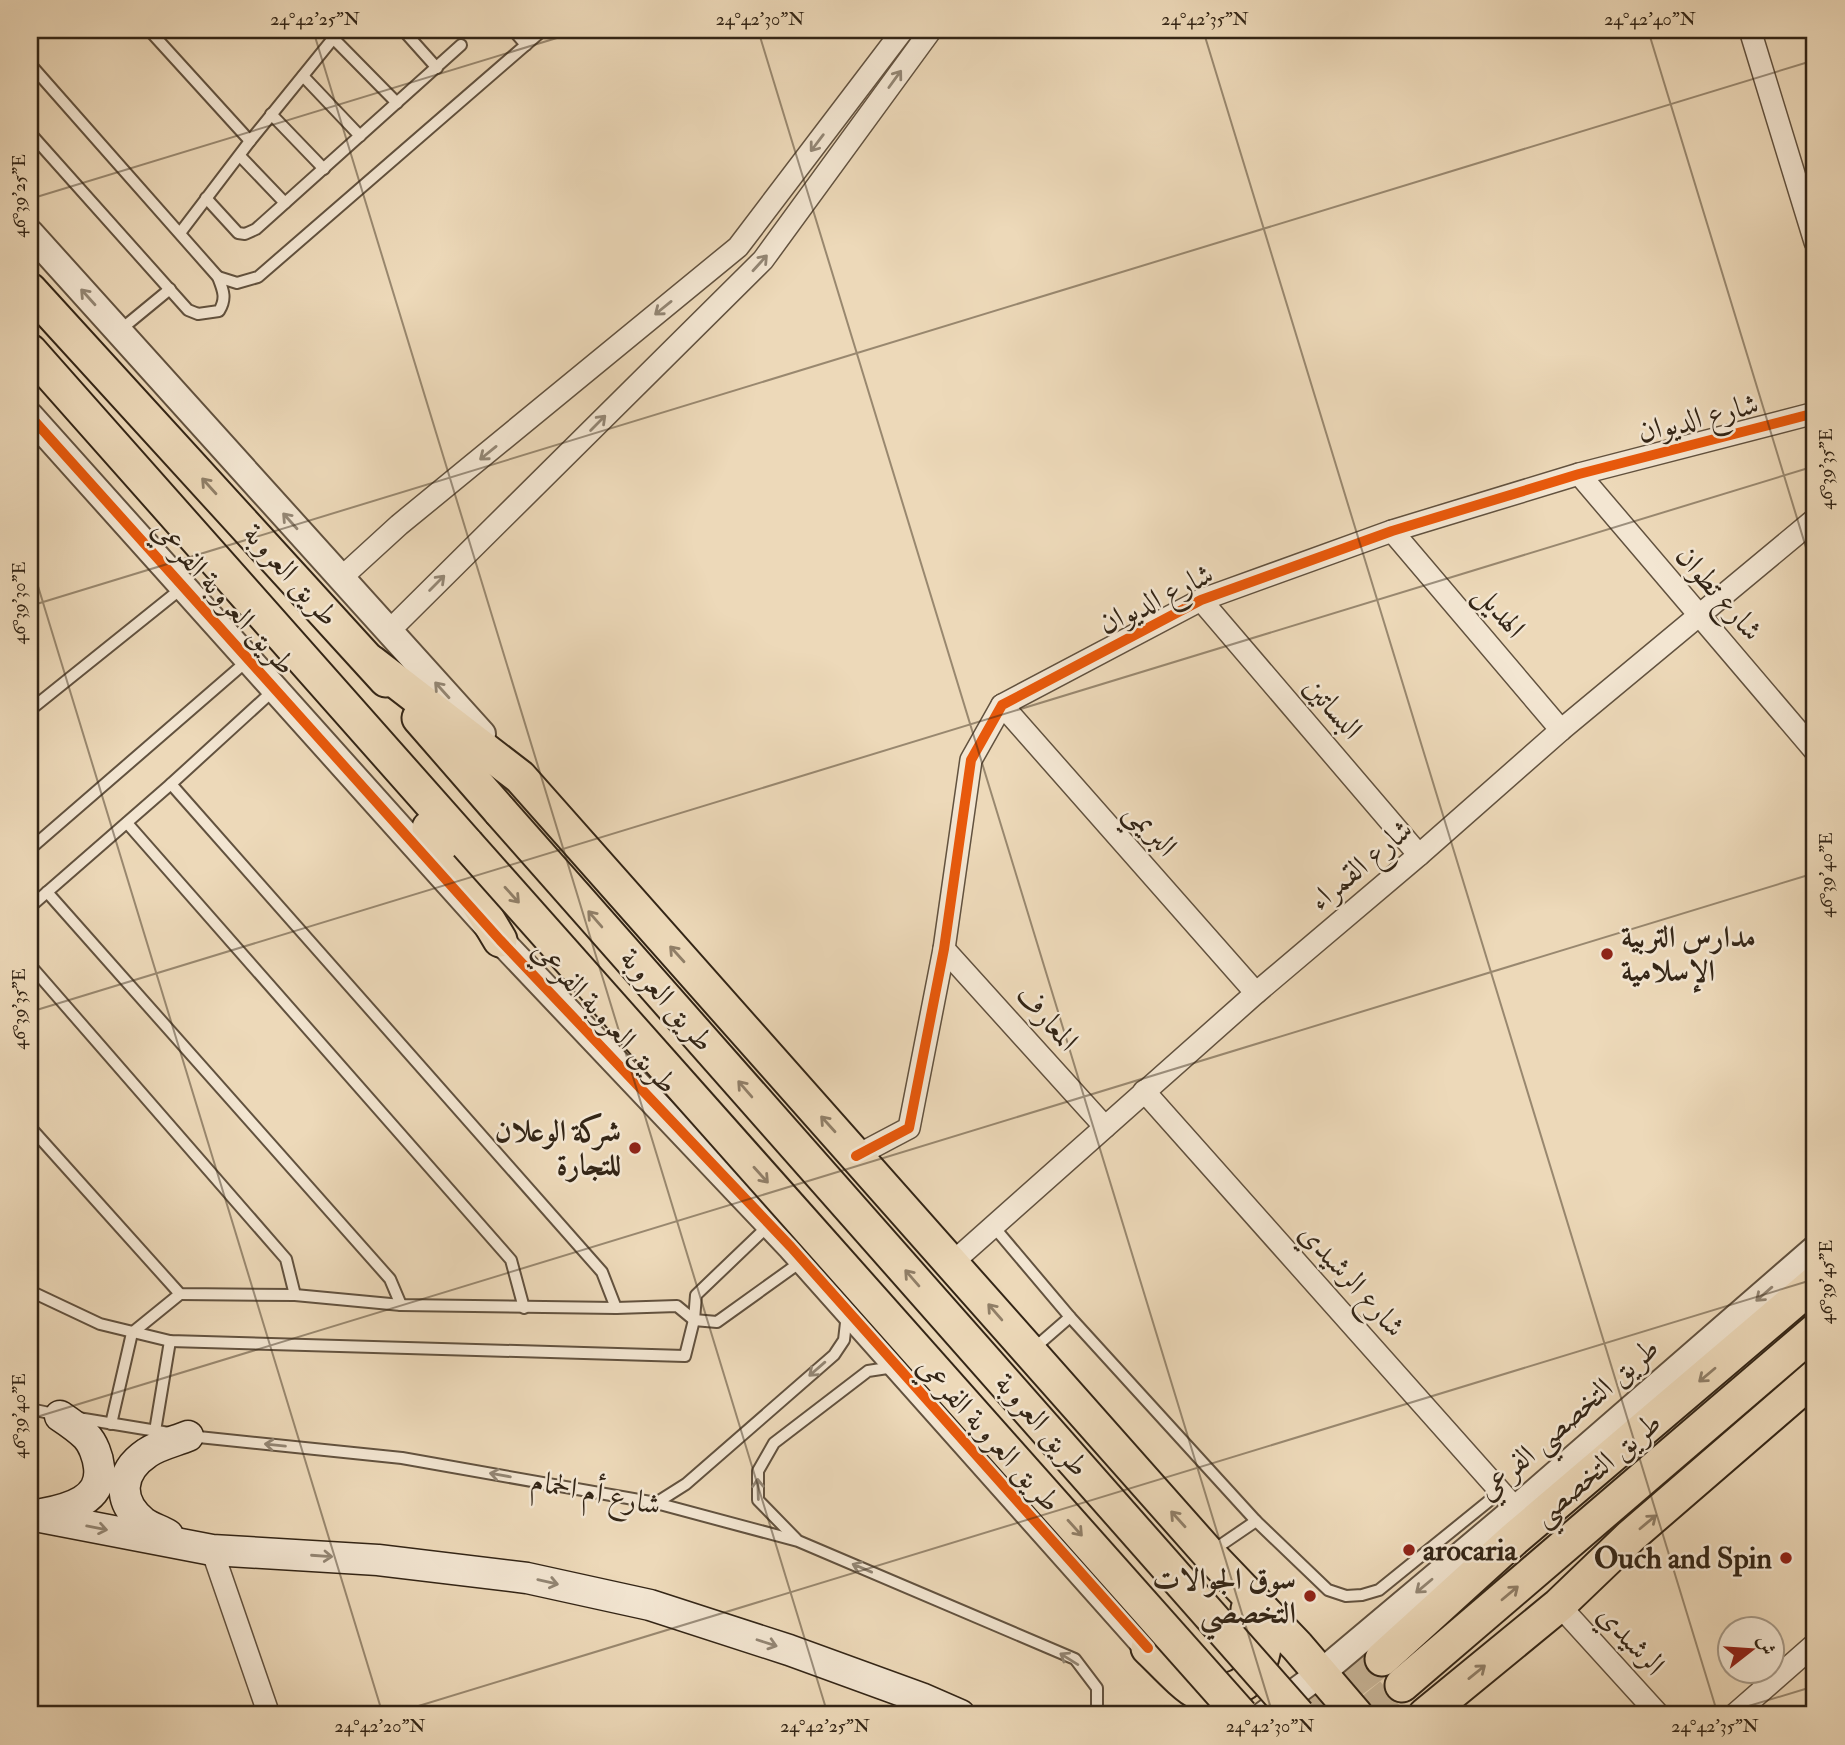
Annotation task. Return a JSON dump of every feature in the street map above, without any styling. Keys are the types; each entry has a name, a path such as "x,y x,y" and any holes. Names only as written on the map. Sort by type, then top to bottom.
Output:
{"main road":[{"name":"طريق العروبة","path":"30,290 370,662 1298,1715"},
{"name":"طريق العروبة","path":"30,351 1241,1715"},
{"path":"370,662 520,777 1208,1553 1321,1673 1356,1715"},
{"path":"332,692 454,863 500,940"},
{"name":"طريق التخصصي","path":"1381,1659 1514,1539 1815,1283"},
{"name":"طريق التخصصي","path":"1402,1685 1815,1331"},
{"path":"1425,1715 1559,1605 1632,1536 1815,1377"},
{"path":"32,1515 79,1505 94,1492 100,1477 99,1461 88,1438 60,1416"},
{"path":"188,1436 147,1452 125,1479 125,1495 132,1511 146,1524 197,1547"},
{"path":"32,1515 197,1547 377,1560 527,1578 650,1605 776,1646 921,1698 960,1715"},
{"path":"1148,1648 1196,1692 1208,1694 1234,1690 1250,1680 1264,1660 1266,1635 1208,1553"},
{"path":"1148,1648 1209,1715"}],"street":[{"path":"341,578 399,525 738,247 903,30"},
{"path":"389,631 763,260 931,30"},
{"path":"1750,30 1815,242"},
{"path":"30,233 520,777"},
{"path":"30,276 78,342"},
{"path":"30,366 100,430"},
{"name":"شارع الديوان","path":"1002,705 1201,600 1392,531 1578,474 1815,413"},
{"name":"طريق العروبة الفرعي","path":"30,416 181,588 500,940 802,1260 1148,1648"},
{"name":"شارع تطوان","path":"1578,474 1815,751"},
{"name":"شارع القمراء","path":"952,1264 1256,993 1562,730 1815,519"},
{"name":"الهديل","path":"1392,531 1562,730"},
{"name":"البساتين","path":"1201,600 1419,855"},
{"path":"856,1156 909,1128 944,949 971,760 1002,705"},
{"name":"البريمي","path":"1002,705 1256,993"},
{"name":"المعارف","path":"944,949 1105,1127"},
{"name":"شارع الرشيدي","path":"1144,1091 1508,1501"},
{"name":"طريق التخصصي الفرعي","path":"1264,1715 1321,1673 1508,1501 1815,1249"},
{"path":"197,1547 269,1715"},
{"name":"الرشيدي","path":"1559,1605 1659,1715"},
{"path":"1734,1715 1815,1644"}],"lane":[{"path":"149,30 250,141"},
{"path":"403,30 437,68"},
{"path":"513,30 526,44"},
{"path":"218,277 237,283 258,277 543,30"},
{"path":"180,233 336,34 397,103"},
{"path":"206,198 238,233 245,234 256,229 461,45"},
{"path":"30,66 218,277 224,292 224,302 219,311 198,314 188,310 30,133"},
{"path":"303,76 360,136"},
{"path":"271,114 324,169"},
{"path":"240,156 285,203"},
{"path":"119,331 170,289"},
{"path":"30,710 181,588"},
{"path":"30,849 248,660"},
{"path":"30,907 171,785 275,690"},
{"path":"171,785 602,1272 616,1308"},
{"path":"127,823 511,1260 524,1308"},
{"path":"47,892 390,1279 401,1305"},
{"path":"30,965 286,1259 295,1295"},
{"path":"30,1127 180,1294"},
{"path":"30,1291 100,1324 170,1341 685,1356 694,1320 696,1295 769,1225"},
{"path":"994,1227 1070,1317 1256,1521 1328,1590 1346,1596 1379,1590 1508,1501"},
{"path":"111,1424 132,1333 180,1294 295,1295 401,1305 524,1308 677,1306 694,1320 717,1322 802,1260"},
{"path":"656,1503 686,1484 834,1355 844,1340 847,1312"},
{"path":"1030,1352 1070,1317"},
{"path":"155,1431 170,1341"},
{"path":"798,1541 758,1500 758,1471 763,1462 774,1443 868,1371 896,1366"},
{"name":"شارع أم الحمام","path":"30,1409 188,1436 402,1458 656,1503 798,1541 1075,1660 1097,1688 1097,1715"},
{"path":"1208,1553 1256,1521"}],"tunnel":[{"path":"1308,1715 1382,1659"},
{"path":"1365,1715 1402,1685"}],"cycle path":[{"path":"856,1156 909,1128 944,949 971,760 1002,705 1201,600 1392,531 1579,474 1815,413"},
{"path":"30,416 500,940 791,1247 1148,1648"}],"place":[{"name":"مدارس التربية الإسلامية","path":"1607,954"},
{"name":"شركة الوعلان للتجارة","path":"635,1148"},
{"name":"arocaria","path":"1409,1550"},
{"name":"Ouch and Spin","path":"1786,1558"},
{"name":"سوق الجوالات التخصصي","path":"1310,1596"}]}
